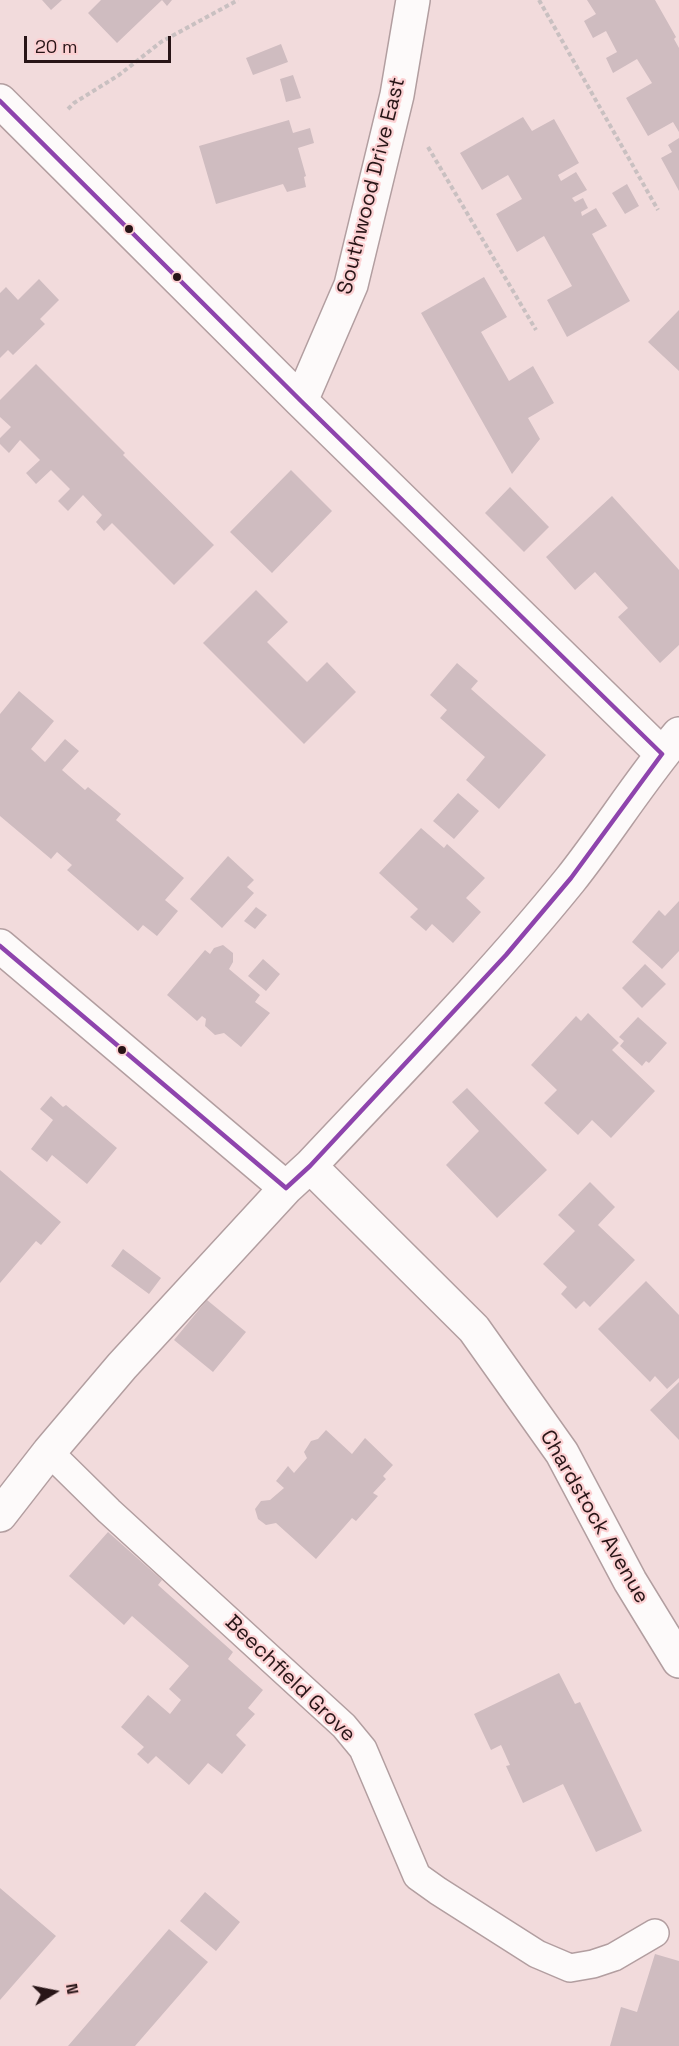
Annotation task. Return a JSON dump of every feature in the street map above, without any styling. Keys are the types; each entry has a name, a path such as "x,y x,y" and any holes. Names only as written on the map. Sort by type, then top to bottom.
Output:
{"street":[{"name":"Southwood Drive East","path":"301,401 351,285 397,95 413,0"},
{"path":"0,101 301,401 671,744 571,878 506,955 122,1366 49,1452 0,1515"},
{"path":"0,946 286,1188"},
{"name":"Chardstock Avenue","path":"310,1166 474,1329 562,1453 630,1581 679,1661"}],"lane":[{"name":"Beechfield Grove","path":"49,1452 344,1726 363,1749 417,1876 537,1954 570,1968 614,1957 655,1933"}],"path":[{"path":"38,140 75,103 119,75 161,42 238,0"},
{"path":"539,0 658,210"},
{"path":"397,95 536,330"}],"building":[{"path":"42,0 62,0 51,10"},
{"path":"101,0 162,0 117,43 88,13"},
{"path":"162,0 172,0 167,6"},
{"path":"587,0 655,0 676,37 674,39 679,48 679,132 673,122 648,136 626,98 652,83 637,59 613,73 606,58 617,52 606,31 593,38 584,21 596,14"},
{"path":"281,44 288,62 253,75 246,58"},
{"path":"293,75 301,98 286,102 280,79"},
{"path":"523,117 532,131 554,119 579,163 558,175 561,181 576,172 587,190 572,198 575,202 583,198 588,208 581,212 582,216 596,208 607,226 592,234 630,301 567,337 547,300 572,286 544,236 517,252 496,214 522,199 508,175 482,190 460,153"},
{"path":"289,120 293,133 310,128 314,143 298,148 306,176 304,177 306,187 287,192 283,184 216,204 199,146"},
{"path":"679,138 679,191 661,158 672,152 668,145"},
{"path":"627,184 639,206 625,214 612,193"},
{"path":"484,277 507,317 481,332 509,381 533,366 554,403 528,418 540,439 512,474 421,313"},
{"path":"39,279 59,300 40,319 45,324 13,355 8,350 0,358 0,293 6,287 18,300"},
{"path":"679,310 679,371 648,342"},
{"path":"36,364 214,545 174,585 112,523 104,531 96,522 102,515 83,495 68,511 58,501 70,489 51,470 36,484 26,473 40,460 20,440 9,453 0,444 0,438 11,427 0,417 0,400"},
{"path":"291,470 332,511 272,573 230,532"},
{"path":"510,487 549,527 524,552 485,513"},
{"path":"612,496 679,570 679,645 660,663 618,617 628,608 595,572 575,590 546,557"},
{"path":"256,590 288,622 267,642 307,682 327,662 356,692 304,744 203,643"},
{"path":"457,663 478,681 471,689 546,755 499,809 466,780 485,757 440,718 447,710 430,695"},
{"path":"19,691 54,721 31,749 45,762 65,739 79,751 62,770 85,790 88,787 121,814 116,820 184,878 165,900 178,911 157,936 143,925 138,931 67,870 72,865 57,852 51,859 0,816 0,714"},
{"path":"458,793 479,811 454,839 433,821"},
{"path":"421,828 444,848 447,844 485,878 466,898 481,912 453,943 432,924 426,931 410,917 418,909 379,873"},
{"path":"228,856 254,880 247,887 254,893 222,928 190,899"},
{"path":"679,901 679,951 662,969 632,942 659,910 665,916"},
{"path":"256,907 267,915 255,929 244,921"},
{"path":"223,945 233,953 233,962 229,969 260,995 255,1002 270,1013 241,1047 224,1033 215,1035 205,1026 206,1019 202,1016 197,1021 167,995 205,950 210,954 214,948"},
{"path":"263,959 280,974 266,991 248,976"},
{"path":"645,964 666,984 642,1008 622,988"},
{"path":"588,1013 619,1043 612,1050 655,1091 611,1138 592,1120 578,1135 544,1103 557,1090 531,1065 576,1016 581,1021"},
{"path":"638,1017 667,1043 649,1063 646,1061 642,1066 620,1046 624,1041 619,1037"},
{"path":"467,1088 547,1170 497,1218 446,1165 479,1131 452,1102"},
{"path":"51,1096 63,1107 66,1105 117,1148 87,1184 52,1155 47,1162 31,1149 53,1120 40,1109"},
{"path":"0,1170 61,1222 41,1245 36,1241 0,1283"},
{"path":"590,1182 615,1207 598,1225 635,1260 590,1307 584,1301 576,1309 561,1294 567,1287 543,1264 575,1231 558,1215"},
{"path":"123,1249 161,1278 149,1294 111,1266"},
{"path":"646,1281 679,1315 679,1378 667,1389 655,1376 650,1382 598,1329"},
{"path":"207,1300 246,1332 213,1372 174,1340"},
{"path":"679,1382 679,1440 650,1410"},
{"path":"326,1430 352,1454 365,1438 393,1465 383,1476 386,1479 373,1493 378,1496 356,1521 352,1518 316,1559 276,1523 266,1525 258,1519 255,1509 261,1501 270,1500 284,1488 276,1481 288,1466 294,1473 307,1458 304,1452 311,1441 318,1439"},
{"path":"108,1532 162,1580 158,1585 233,1652 228,1659 263,1690 248,1708 255,1714 236,1735 246,1745 222,1774 208,1763 189,1785 156,1756 148,1764 137,1754 144,1747 121,1727 148,1695 170,1714 181,1700 169,1689 189,1666 132,1616 124,1625 69,1576"},
{"path":"559,1673 575,1704 580,1702 642,1831 596,1852 563,1784 523,1803 506,1766 510,1765 501,1745 491,1750 474,1714"},
{"path":"0,1888 56,1936 0,2000"},
{"path":"205,1892 240,1922 216,1951 180,1921"},
{"path":"169,1929 208,1962 135,2046 68,2046"},
{"path":"655,1954 679,1961 679,2046 610,2046 621,2007 637,2012"}],"transit line":[{"path":"0,101 301,401 662,754"},
{"path":"286,1188 310,1166 506,955 571,878 662,754"},
{"path":"0,946 286,1188"}]}
